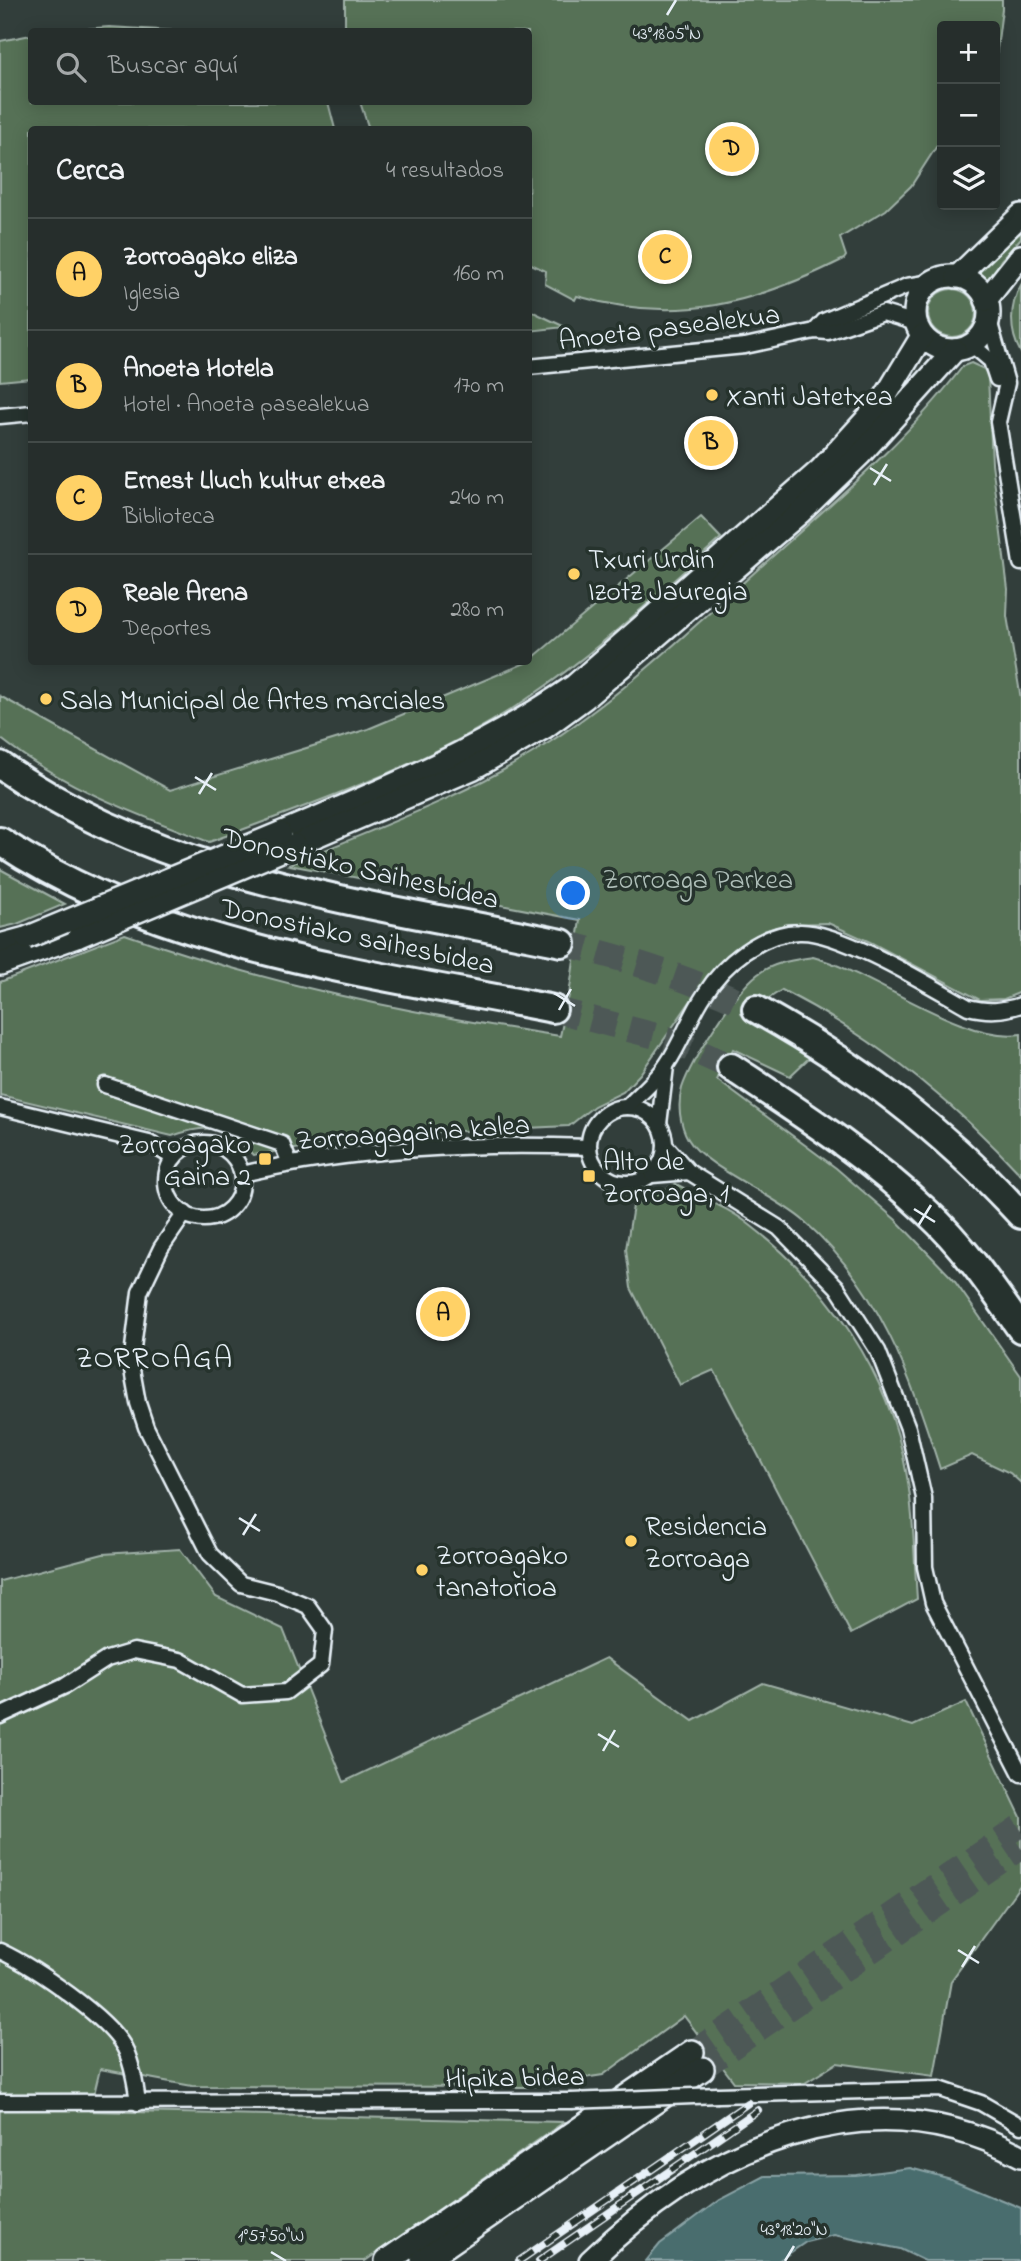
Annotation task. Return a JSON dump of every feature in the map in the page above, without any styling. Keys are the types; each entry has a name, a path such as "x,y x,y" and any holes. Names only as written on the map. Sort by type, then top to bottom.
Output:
{"highway":[{"name":"Donostiako Saihesbidea","path":"0,765 82,813 161,850 253,880 345,902 562,943"},
{"name":"Donostiako saihesbidea","path":"0,841 20,855 101,895 216,938 285,956 554,1009"},
{"path":"756,1009 826,1048 903,1103 974,1163 1021,1215"},
{"path":"731,1067 881,1171 930,1214 979,1270 1021,1329"}],"main road":[{"path":"957,277 1021,215"},
{"path":"0,945 26,938 474,768 544,729 650,645 850,464 963,347 980,337 987,308 999,282 1021,256"},
{"path":"0,964 79,936 288,839 465,752 535,713 575,685 820,470 882,402 919,329 917,300 932,282 957,277 970,281 987,308"},
{"path":"919,329 937,347 963,347"},
{"path":"387,2261 697,2060 423,2261"},
{"path":"590,2261 667,2197 711,2169 758,2145 808,2130 864,2122 925,2124 982,2139 1021,2156"}],"street":[{"name":"Anoeta pasealekua","path":"815,331 824,321 907,286 932,282"},
{"path":"987,308 1007,383 998,422 1021,562"},
{"name":"Anoeta pasealekua","path":"532,367 744,346 815,331 828,332 883,313 919,329"},
{"path":"963,347 994,366 1002,398"},
{"path":"0,416 28,413"},
{"path":"627,1107 666,1066 705,993 720,975 760,942 799,932 833,939 968,1007 984,1012 1003,1011 1021,1005"},
{"path":"666,1066 659,1124 665,1145 689,1172 779,1228 837,1287 878,1351 908,1428 924,1498 925,1567 933,1603 1021,1774"},
{"path":"105,1085 282,1144 290,1164"},
{"path":"0,1107 149,1143 174,1158"},
{"path":"659,1124 650,1114 627,1107 617,1108 601,1118 594,1126 589,1147 598,1170 608,1178 631,1183 652,1175 689,1172"},
{"path":"213,1143 232,1154 242,1174 242,1187 231,1208 209,1219 185,1213 170,1198 167,1188 166,1178 174,1158 191,1145 213,1143"},
{"name":"Zorroagagaina kalea","path":"242,1174 290,1164 476,1145 589,1147"},
{"path":"652,1175 659,1166 665,1145"},
{"path":"0,1716 65,1686 107,1659 134,1651 180,1660 242,1695 286,1692 321,1665 324,1630 308,1606 277,1593 241,1584 211,1554 146,1427 138,1403 131,1364 140,1292 162,1248 185,1213"},
{"path":"0,1951 44,1976 115,2035 126,2050 138,2103"},
{"name":"Hipika bidea","path":"0,2102 571,2101 940,2089 981,2103 1021,2126"}],"green space":[{"path":"345,0 1002,0 1000,25 1000,21 937,21 937,146 911,186 886,210 840,238 846,256 844,259 811,275 746,298 682,309 613,305 577,296 575,300 545,284 546,271 532,264 532,126 368,126 361,105 532,105 532,28 345,28"},
{"path":"28,36 28,105 329,105 334,126 28,126 28,378 0,381 0,41"},
{"path":"1021,228 1021,238 1001,260 989,281 977,271"},
{"path":"1021,285 1021,353 1014,336 1012,319 1014,302"},
{"path":"952,289 969,296 976,313 969,330 952,337 935,330 928,313 935,296"},
{"path":"532,311 565,327 532,331"},
{"name":"Zorroaga Parkea","path":"971,363 984,369 988,376 992,463 1008,589 1007,616 1021,699 1021,992 1004,999 980,1000 828,923 787,924 764,931 734,949 708,976 640,1074 623,1092 594,1106 569,1126 399,1134 253,1155 234,1138 216,1129 196,1129 172,1136 0,1095 0,982 125,934 232,968 340,996 449,1018 560,1036 580,920 289,865 479,783 539,749 597,709 678,641 838,498 891,448 963,366"},
{"path":"701,517 721,538 601,644 550,683 487,724 371,781 209,842 100,798 49,771 0,738 0,696 170,790 368,729 521,665 532,665 532,659"},
{"path":"0,869 65,904 17,924 0,928"},
{"path":"813,957 837,965 945,1018 972,1028 998,1034 1021,1034 1021,1175 968,1121 910,1072 848,1028 782,990 763,1002 754,1017 810,1057 790,1076 733,1049 717,1080 836,1168 896,1220 953,1279 1021,1376 1021,1483 1010,1473 972,1455 940,1469 904,1367 873,1304 853,1275 804,1221 709,1160 696,1149 685,1133 680,1108 682,1088 694,1061 726,1010 748,983 764,970 785,962"},
{"path":"676,1184 742,1219 779,1249 805,1275 851,1334 886,1399 898,1435 909,1487 917,1599 851,1634 714,1370 680,1385 631,1288 626,1249 633,1206"},
{"path":"180,1549 216,1597 283,1629 344,1782 606,1658 693,1721 763,1683 913,1726 966,1702 1021,1817 1021,1884 951,1981 934,2076 837,2063 805,2083 734,2082 684,2016 603,2075 526,2087 192,2086 100,2069 90,2111 564,2122 365,2261 0,2261 0,1581 103,1554"}],"water":[{"path":"910,2168 951,2179 1021,2208 1021,2261 925,2261 900,2249 834,2235 806,2242 778,2261 646,2261 660,2244 719,2200 765,2176 856,2175"}],"tunnel":[{"path":"562,943 661,971 756,1009"},
{"path":"553,1009 671,1040 731,1067"},
{"path":"692,2052 1021,1825"},
{"path":"702,2069 1021,1848"}],"railway":[{"path":"519,2261 748,2103"},
{"path":"539,2261 758,2110"}],"place":[{"name":"Reale Arena","path":"732,149"},
{"name":"Ernest Lluch kultur etxea","path":"665,257"},
{"name":"Xanti Jatetxea","path":"712,395"},
{"name":"Anoeta Hotela","path":"711,443"},
{"name":"Txuri Urdin Izotz Jauregia","path":"574,574"},
{"name":"Sala Municipal de Artes marciales","path":"46,699"},
{"name":"Zorroagako Gaina 2","path":"265,1159"},
{"name":"Alto de Zorroaga, 1","path":"589,1176"},
{"name":"Zorroagako eliza","path":"443,1314"},
{"name":"Residencia Zorroaga","path":"631,1541"},
{"name":"Zorroagako tanatorioa","path":"422,1570"}],"district":[{"name":"ZORROAGA","path":"155,1357"}]}
